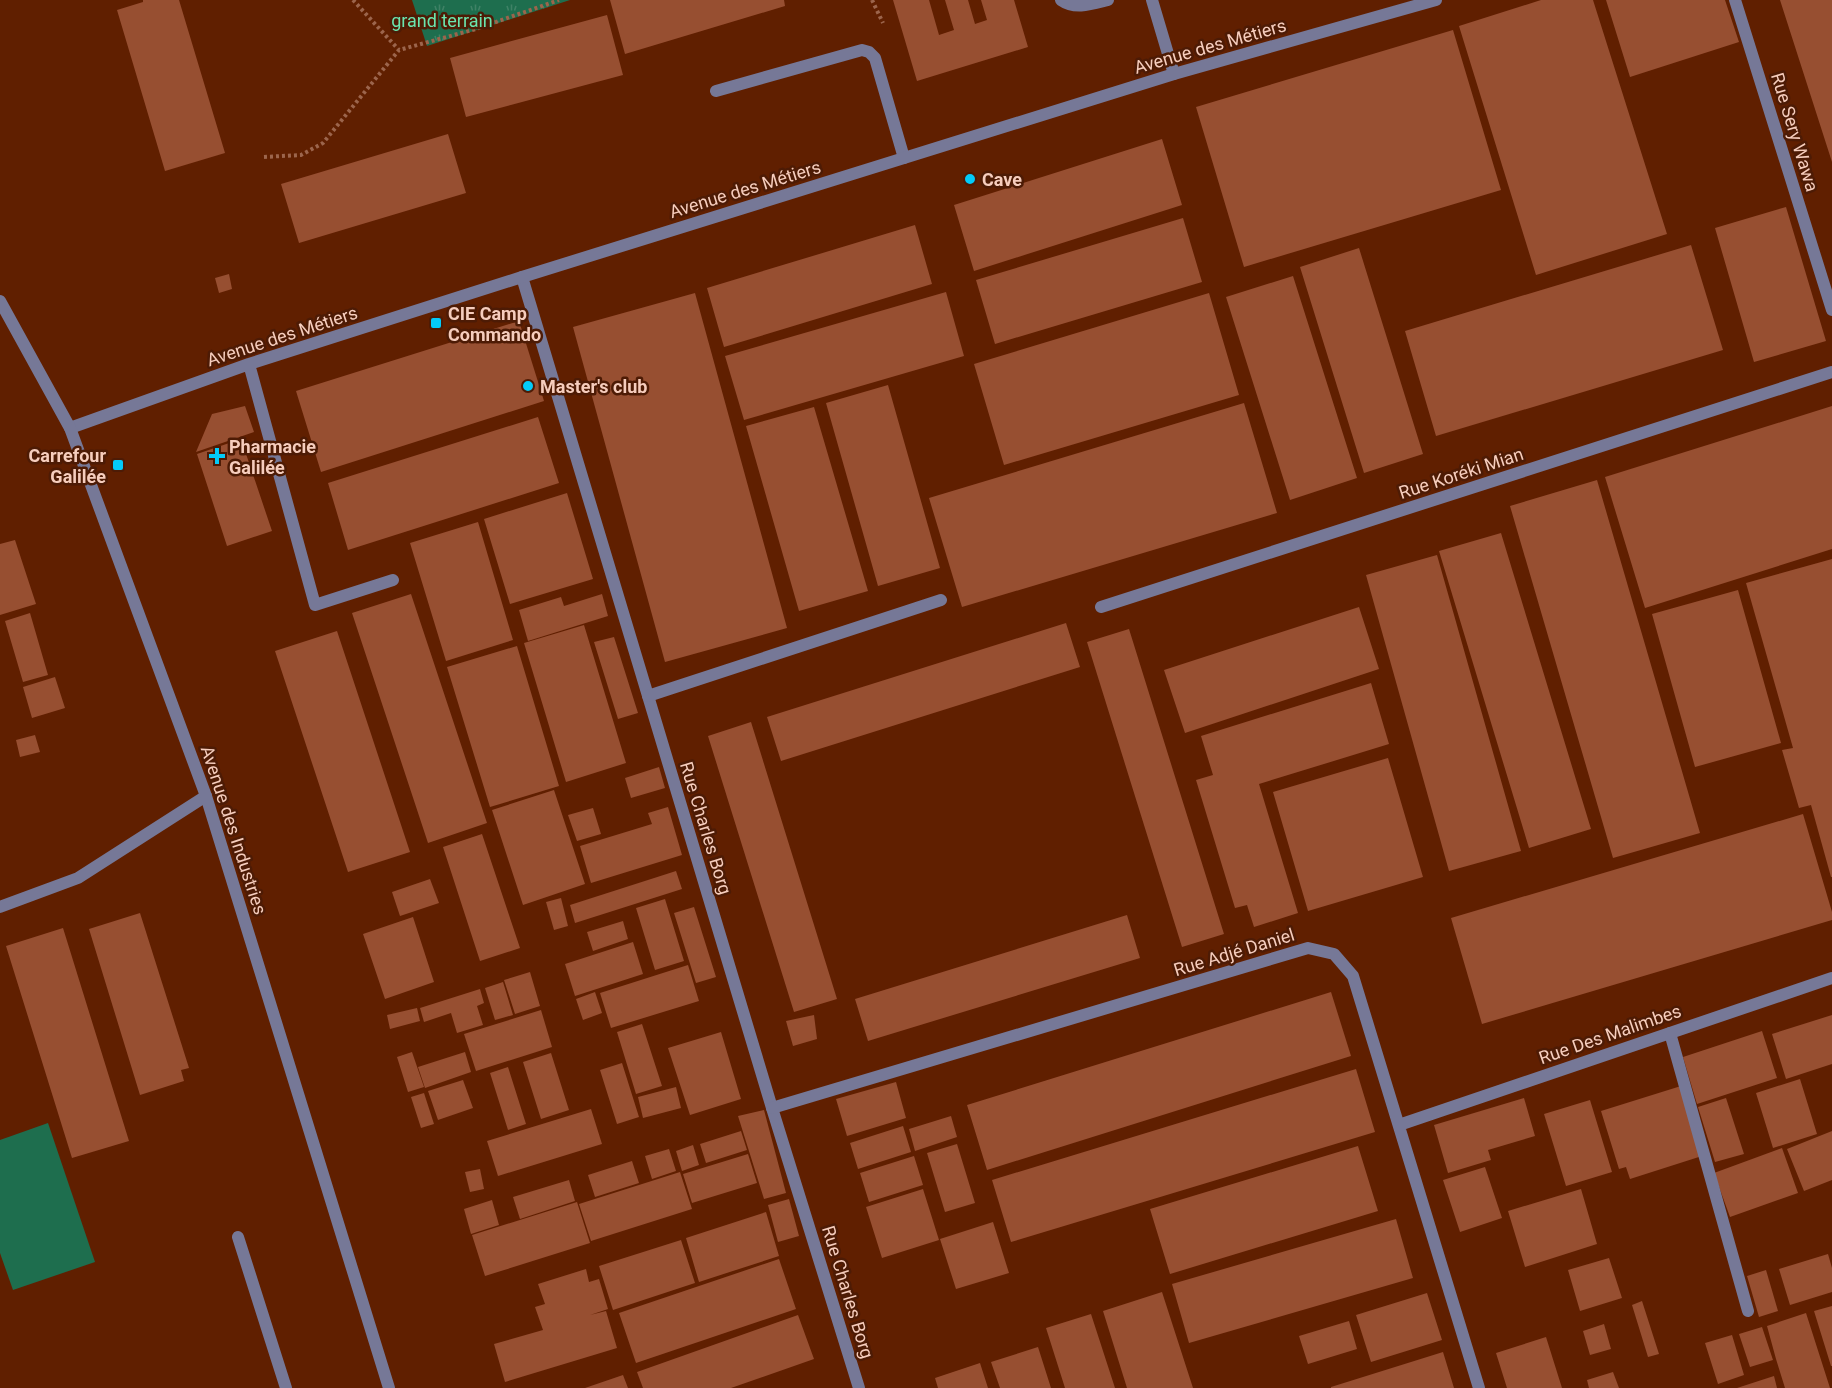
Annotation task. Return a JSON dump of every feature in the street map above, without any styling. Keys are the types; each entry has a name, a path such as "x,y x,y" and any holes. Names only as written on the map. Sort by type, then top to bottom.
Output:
{"street":[{"path":"1061,0 1082,6 1108,0"},
{"path":"1152,0 1174,74"},
{"name":"Avenue des Métiers","path":"70,428 249,364 522,277 1174,74 1436,0"},
{"name":"Rue Sery Wawa","path":"1735,0 1832,310"},
{"path":"716,91 861,50 869,52 875,58 904,158"},
{"name":"Rue Charles Borg","path":"522,277 772,1108 859,1388"},
{"name":"Avenue des Industries","path":"0,301 70,428 206,796 389,1388"},
{"path":"249,364 315,605 393,580"},
{"name":"Rue Koréki Mian","path":"1101,607 1832,372"},
{"path":"648,696 941,600"},
{"path":"0,907 78,878 206,796"},
{"name":"Rue Adjé Daniel","path":"772,1108 1308,948 1334,954 1353,975 1479,1388"},
{"name":"Rue Des Malimbes","path":"1399,1125 1832,978"},
{"path":"1670,1033 1748,1311"},
{"path":"238,1237 286,1388"}],"path":[{"path":"353,0 399,50"},
{"path":"264,157 301,155 323,142 399,50 476,29 559,0"},
{"path":"872,0 883,23"}],"green space":[{"name":"grand terrain","path":"412,0 570,0 427,46"},
{"path":"48,1123 95,1262 13,1290 0,1253 0,1140"}],"building":[{"path":"143,0 179,0 225,153 165,171 117,10 143,2"},
{"path":"610,0 784,0 785,6 625,54"},
{"path":"893,0 929,0 939,35 954,30 945,0 968,0 975,24 987,20 981,0 1014,0 1028,47 917,81"},
{"path":"1541,0 1593,0 1667,234 1536,275 1459,26"},
{"path":"1606,0 1725,0 1739,42 1630,77"},
{"path":"1780,0 1832,0 1832,162"},
{"path":"607,15 623,75 466,117 450,58"},
{"path":"1453,30 1501,190 1244,267 1196,107"},
{"path":"448,134 466,193 299,243 281,184"},
{"path":"1162,139 1182,205 974,271 954,205"},
{"path":"1786,207 1826,341 1754,362 1715,228"},
{"path":"1183,218 1202,282 995,344 976,280"},
{"path":"915,225 932,284 724,347 707,288"},
{"path":"1691,245 1723,350 1436,436 1405,331"},
{"path":"1359,248 1423,454 1364,473 1300,267"},
{"path":"229,274 232,289 219,293 215,278"},
{"path":"1293,276 1357,478 1290,500 1226,297"},
{"path":"946,292 964,356 744,420 725,356"},
{"path":"695,293 787,628 665,662 573,327"},
{"path":"1209,293 1239,395 1004,465 974,364"},
{"path":"519,321 544,401 321,472 296,391"},
{"path":"888,385 940,568 878,586 826,403"},
{"path":"1244,403 1277,513 962,607 929,498"},
{"path":"245,406 254,432 196,452 212,414"},
{"path":"1832,406 1832,549 1645,608 1605,477"},
{"path":"814,407 868,591 799,611 746,426"},
{"path":"538,417 559,483 348,550 328,483"},
{"path":"241,439 272,531 227,546 197,454"},
{"path":"1597,480 1700,833 1613,858 1510,506"},
{"path":"567,493 593,579 510,604 484,519"},
{"path":"478,522 513,640 446,661 410,543"},
{"path":"1501,533 1591,829 1529,848 1439,551"},
{"path":"15,540 36,604 0,615 0,544"},
{"path":"1437,555 1521,851 1449,871 1366,575"},
{"path":"1832,559 1831,877 1811,805 1799,808 1782,750 1793,748 1746,583"},
{"path":"1738,590 1781,743 1695,767 1652,614"},
{"path":"411,594 487,823 428,843 352,613"},
{"path":"602,594 608,616 528,641 519,610 561,597 564,606"},
{"path":"1359,607 1379,669 1185,733 1164,670"},
{"path":"30,613 48,675 23,682 5,621"},
{"path":"1066,623 1080,667 781,761 767,717"},
{"path":"584,625 626,763 566,782 524,643"},
{"path":"1129,629 1224,934 1182,947 1087,642"},
{"path":"337,631 410,852 348,872 275,651"},
{"path":"614,637 638,713 618,719 594,642"},
{"path":"517,646 559,786 490,807 447,667"},
{"path":"55,677 65,708 32,718 23,687"},
{"path":"1371,683 1389,744 1259,784 1298,913 1254,927 1247,905 1235,908 1196,780 1213,775 1201,736"},
{"path":"751,722 837,999 794,1012 708,736"},
{"path":"35,735 40,752 20,757 16,740"},
{"path":"1388,758 1423,877 1308,911 1273,792"},
{"path":"659,767 665,788 631,798 625,778"},
{"path":"554,790 585,884 523,905 492,810"},
{"path":"668,807 682,855 591,883 580,846 652,824 648,813"},
{"path":"593,808 601,834 577,841 568,815"},
{"path":"1803,814 1832,912 1832,920 1482,1024 1451,918"},
{"path":"482,834 520,948 480,961 443,847"},
{"path":"676,871 682,889 575,923 570,905"},
{"path":"430,879 439,903 400,916 392,892"},
{"path":"561,898 568,926 554,930 546,902"},
{"path":"665,899 684,961 655,970 636,908"},
{"path":"694,907 716,977 696,983 674,913"},
{"path":"140,913 189,1068 181,1070 184,1081 140,1095 89,929"},
{"path":"1127,915 1140,958 868,1041 855,999"},
{"path":"413,917 434,982 385,999 363,934"},
{"path":"623,921 628,939 593,951 587,932"},
{"path":"63,928 129,1141 72,1158 6,946"},
{"path":"633,942 643,974 575,996 565,964"},
{"path":"688,965 699,1001 611,1028 600,993"},
{"path":"530,972 540,1006 515,1014 504,980"},
{"path":"503,982 513,1015 495,1020 485,988"},
{"path":"480,989 484,1003 477,1006 483,1025 457,1033 451,1013 424,1022 420,1008"},
{"path":"595,992 602,1013 583,1020 576,999"},
{"path":"1331,992 1351,1056 987,1170 967,1105"},
{"path":"417,1008 420,1021 390,1029 387,1015"},
{"path":"541,1010 552,1047 476,1071 464,1034"},
{"path":"814,1015 817,1039 793,1046 786,1021"},
{"path":"1832,1015 1832,1064 1786,1079 1772,1034"},
{"path":"642,1024 662,1086 636,1094 617,1032"},
{"path":"1762,1031 1777,1078 1697,1104 1683,1057"},
{"path":"721,1032 741,1099 690,1115 668,1048"},
{"path":"412,1052 424,1087 408,1092 397,1057"},
{"path":"465,1052 471,1072 425,1088 418,1067"},
{"path":"551,1053 569,1110 541,1119 523,1062"},
{"path":"622,1063 639,1117 617,1124 600,1070"},
{"path":"508,1067 526,1124 508,1130 490,1073"},
{"path":"1356,1069 1375,1132 1011,1242 992,1180"},
{"path":"1800,1079 1817,1134 1773,1148 1756,1093"},
{"path":"463,1080 473,1108 438,1120 428,1091"},
{"path":"896,1082 906,1118 847,1136 836,1099"},
{"path":"1681,1086 1702,1156 1630,1179 1626,1167 1619,1169 1601,1111"},
{"path":"676,1087 681,1108 643,1118 638,1097"},
{"path":"424,1093 434,1124 421,1128 411,1097"},
{"path":"1524,1098 1535,1136 1488,1150 1491,1160 1448,1173 1434,1125"},
{"path":"1726,1098 1744,1154 1715,1162 1698,1107"},
{"path":"1590,1100 1612,1172 1566,1186 1544,1114"},
{"path":"591,1109 602,1144 498,1176 487,1141"},
{"path":"764,1110 786,1193 764,1199 738,1116"},
{"path":"951,1116 957,1137 915,1151 909,1129"},
{"path":"903,1126 911,1152 858,1169 850,1143"},
{"path":"741,1131 747,1150 706,1163 700,1144"},
{"path":"1832,1131 1832,1180 1804,1191 1787,1149"},
{"path":"957,1144 975,1203 945,1212 927,1153"},
{"path":"693,1145 699,1165 682,1171 676,1151"},
{"path":"1358,1146 1378,1211 1170,1274 1150,1209"},
{"path":"1782,1148 1798,1193 1730,1217 1714,1173"},
{"path":"669,1149 676,1171 652,1179 645,1156"},
{"path":"748,1154 757,1183 692,1203 683,1174"},
{"path":"914,1156 923,1185 869,1202 860,1173"},
{"path":"632,1161 639,1183 595,1197 588,1175"},
{"path":"1485,1167 1502,1218 1460,1232 1443,1180"},
{"path":"480,1169 484,1189 470,1192 465,1172"},
{"path":"680,1172 692,1209 591,1241 579,1204"},
{"path":"569,1180 575,1201 520,1219 513,1197"},
{"path":"923,1189 939,1240 882,1258 866,1207"},
{"path":"1581,1189 1597,1244 1525,1267 1508,1211"},
{"path":"789,1199 799,1236 778,1242 768,1205"},
{"path":"492,1200 499,1225 471,1234 464,1209"},
{"path":"577,1202 590,1243 485,1276 472,1235"},
{"path":"766,1212 779,1256 699,1282 686,1238"},
{"path":"1396,1219 1413,1278 1189,1343 1172,1284"},
{"path":"993,1222 1009,1273 956,1289 940,1239"},
{"path":"681,1240 695,1283 613,1310 599,1266"},
{"path":"1828,1254 1832,1268 1832,1292 1790,1305 1779,1269"},
{"path":"1609,1258 1622,1298 1580,1311 1568,1270"},
{"path":"779,1259 796,1309 636,1363 619,1313"},
{"path":"586,1269 589,1282 599,1279 608,1309 590,1315 606,1311 617,1348 505,1382 494,1344 543,1330 535,1307 545,1304 538,1284"},
{"path":"1766,1270 1778,1311 1759,1317 1747,1276"},
{"path":"1162,1292 1193,1388 1127,1388 1103,1311"},
{"path":"1427,1293 1442,1340 1371,1362 1356,1315"},
{"path":"1642,1301 1659,1354 1648,1357 1632,1305"},
{"path":"1832,1306 1832,1366 1831,1366 1814,1311"},
{"path":"1806,1313 1830,1388 1785,1388 1767,1326"},
{"path":"1091,1314 1115,1388 1065,1388 1046,1328"},
{"path":"798,1315 814,1359 731,1388 643,1388 637,1372"},
{"path":"1349,1321 1357,1349 1308,1364 1299,1336"},
{"path":"1604,1324 1611,1349 1590,1355 1583,1331"},
{"path":"1762,1327 1773,1360 1750,1367 1739,1334"},
{"path":"1732,1335 1744,1375 1718,1384 1705,1343"},
{"path":"1546,1337 1562,1388 1507,1388 1496,1353"},
{"path":"1038,1347 1051,1388 1000,1388 991,1362"},
{"path":"1443,1352 1454,1388 1331,1388 1331,1387"},
{"path":"980,1363 988,1388 938,1388 935,1378"},
{"path":"1613,1372 1619,1388 1589,1388 1587,1380"},
{"path":"623,1375 628,1388 585,1388"},
{"path":"1774,1376 1777,1388 1737,1388"}],"place":[{"name":"Cave","path":"970,179"},
{"name":"CIE Camp Commando","path":"436,323"},
{"name":"Master's club","path":"528,386"},
{"name":"Pharmacie Galilée","path":"217,456"},
{"name":"Carrefour Galilée","path":"118,465"}]}
